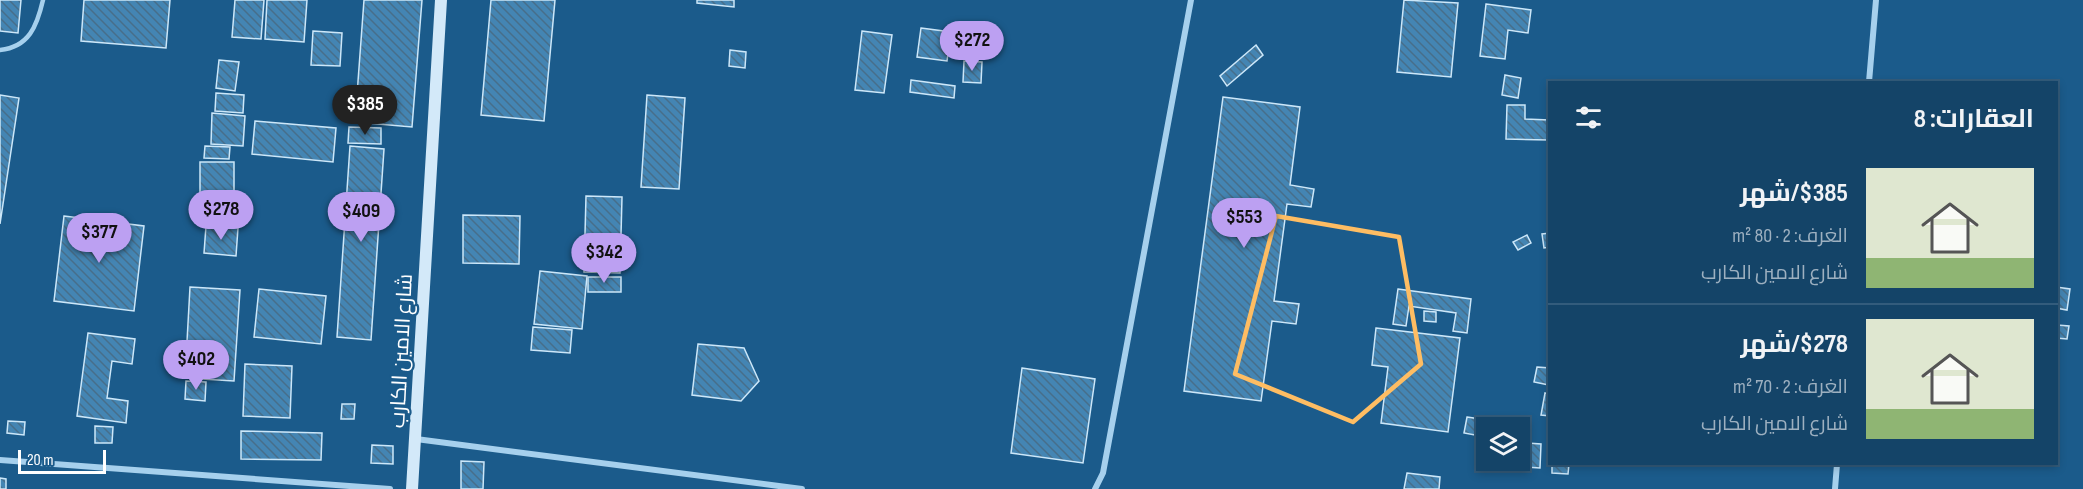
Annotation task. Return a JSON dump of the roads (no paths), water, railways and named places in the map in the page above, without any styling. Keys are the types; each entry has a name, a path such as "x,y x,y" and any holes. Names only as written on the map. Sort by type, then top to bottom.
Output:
{"street":[{"name":"شارع الامين الكارب","path":"412,489 441,0"},
{"path":"1095,489 1103,472 1191,0"},
{"path":"1869,81 1876,0"},
{"path":"416,439 802,489"},
{"path":"0,460 390,489"},
{"path":"1834,489 1837,465"}],"lane":[{"path":"0,50 13,48 27,40 39,18 43,0"}]}
